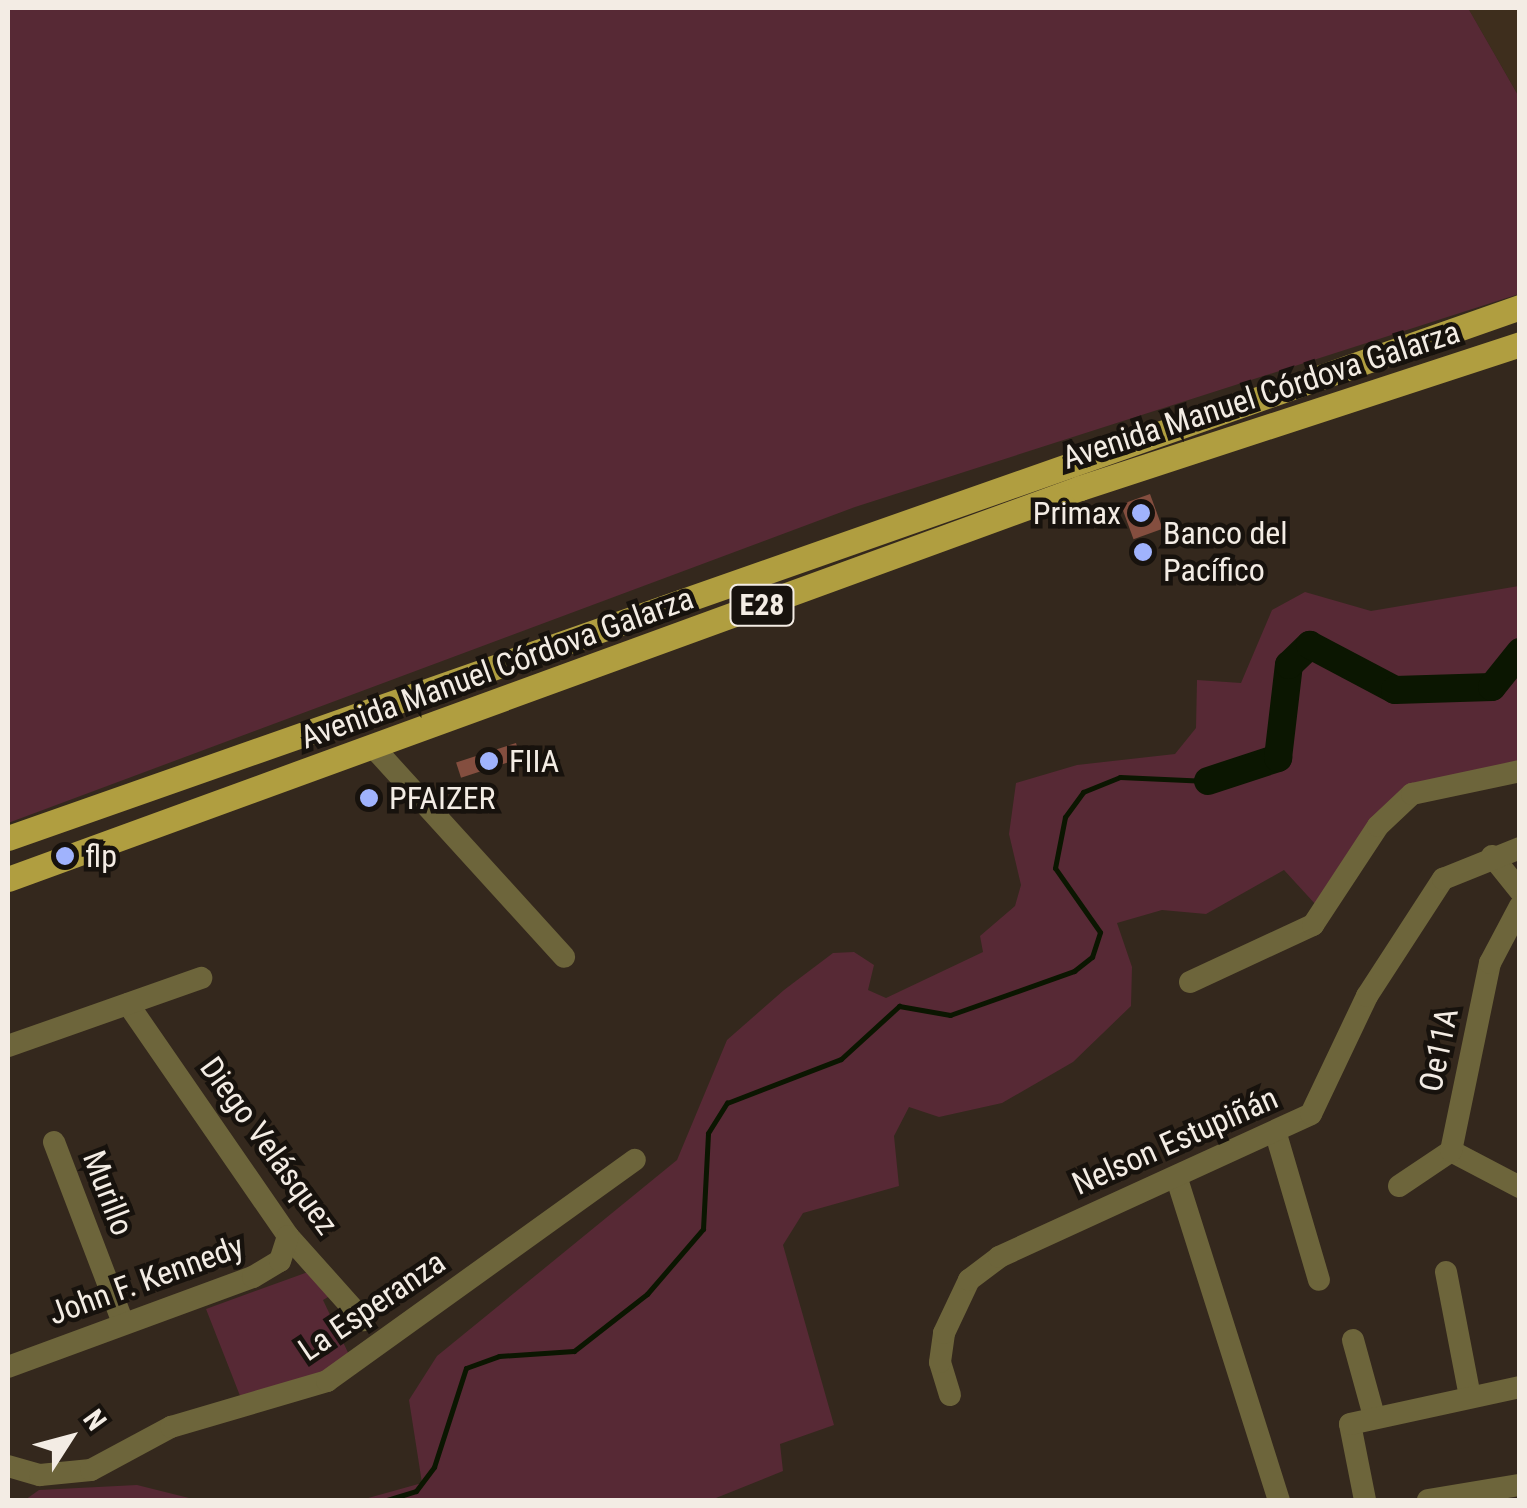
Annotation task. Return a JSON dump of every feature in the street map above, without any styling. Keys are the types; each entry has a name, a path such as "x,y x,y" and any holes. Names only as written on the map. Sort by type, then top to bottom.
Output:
{"main road":[{"name":"Avenida Manuel Córdova Galarza","path":"8,838 1520,307"},
{"name":"Avenida Manuel Córdova Galarza","path":"8,878 375,749 979,528 1520,344"},
{"path":"969,500 979,528"},
{"path":"774,566 785,597"}],"street":[{"path":"375,749 564,957"},
{"path":"1190,982 1313,925 1378,826 1412,794 1520,771"},
{"name":"Nelson Estupiñán","path":"950,1395 940,1362 944,1332 969,1280 999,1256 1177,1179 1312,1114 1367,996 1443,879 1492,856 1520,848"},
{"path":"1492,856 1520,891"},
{"name":"Oe11A","path":"1452,1151 1490,963 1520,906"},
{"path":"8,1046 200,978"},
{"name":"Diego Velásquez","path":"128,1004 288,1236 363,1320"},
{"path":"1276,1134 1319,1280"},
{"name":"Murillo","path":"54,1142 123,1323"},
{"path":"1399,1186 1452,1151 1520,1187"},
{"name":"La Esperanza","path":"8,1466 40,1475 92,1470 172,1427 328,1381 635,1160"},
{"path":"1177,1179 1279,1500"},
{"name":"John F. Kennedy","path":"8,1367 273,1267 288,1236"},
{"path":"1446,1272 1470,1397"},
{"path":"1352,1340 1374,1416"},
{"path":"1365,1500 1350,1424 1520,1386"},
{"path":"1428,1500 1520,1485"}],"shaded area":[{"path":"8,8 1468,8 1519,97 1519,294 855,507 8,823"},
{"path":"1468,8 1519,8 1519,97"},
{"path":"1519,586 1519,765 1429,788 1389,828 1328,918 1284,870 1206,914 1162,910 1117,923 1132,967 1131,1006 1073,1062 1002,1103 939,1117 909,1107 894,1136 899,1186 803,1213 783,1245 834,1425 780,1444 783,1471 711,1500 361,1500 422,1483 409,1400 437,1356 677,1160 727,1040 833,953 854,952 874,965 868,990 886,998 983,952 980,936 1015,906 1021,885 1009,834 1016,783 1077,765 1175,754 1196,728 1197,680 1241,683 1272,610 1305,592 1371,611"},
{"path":"308,1272 330,1296 323,1300 352,1361 244,1406 206,1309"},
{"path":"137,1485 197,1500 25,1500 39,1490"}],"building":[{"name":"Primax","path":"1150,494 1163,529 1134,539 1121,505"},
{"name":"FIIA","path":"516,743 521,758 461,778 456,762"}],"waterway":[{"path":"1208,781 1278,758 1289,665 1310,645 1395,690 1492,687 1520,652"},
{"path":"387,1500 416,1491 434,1467 466,1368 499,1356 574,1351 647,1294 703,1229 708,1133 727,1103 841,1059 899,1006 950,1015 1074,971 1092,957 1100,932 1055,868 1065,817 1083,792 1120,777 1208,781"}],"place":[{"name":"Primax","path":"1141,513"},
{"name":"Banco del Pacífico","path":"1143,552"},
{"name":"FIIA","path":"489,761"},
{"name":"PFAIZER","path":"369,798"},
{"name":"flp","path":"65,856"}]}
